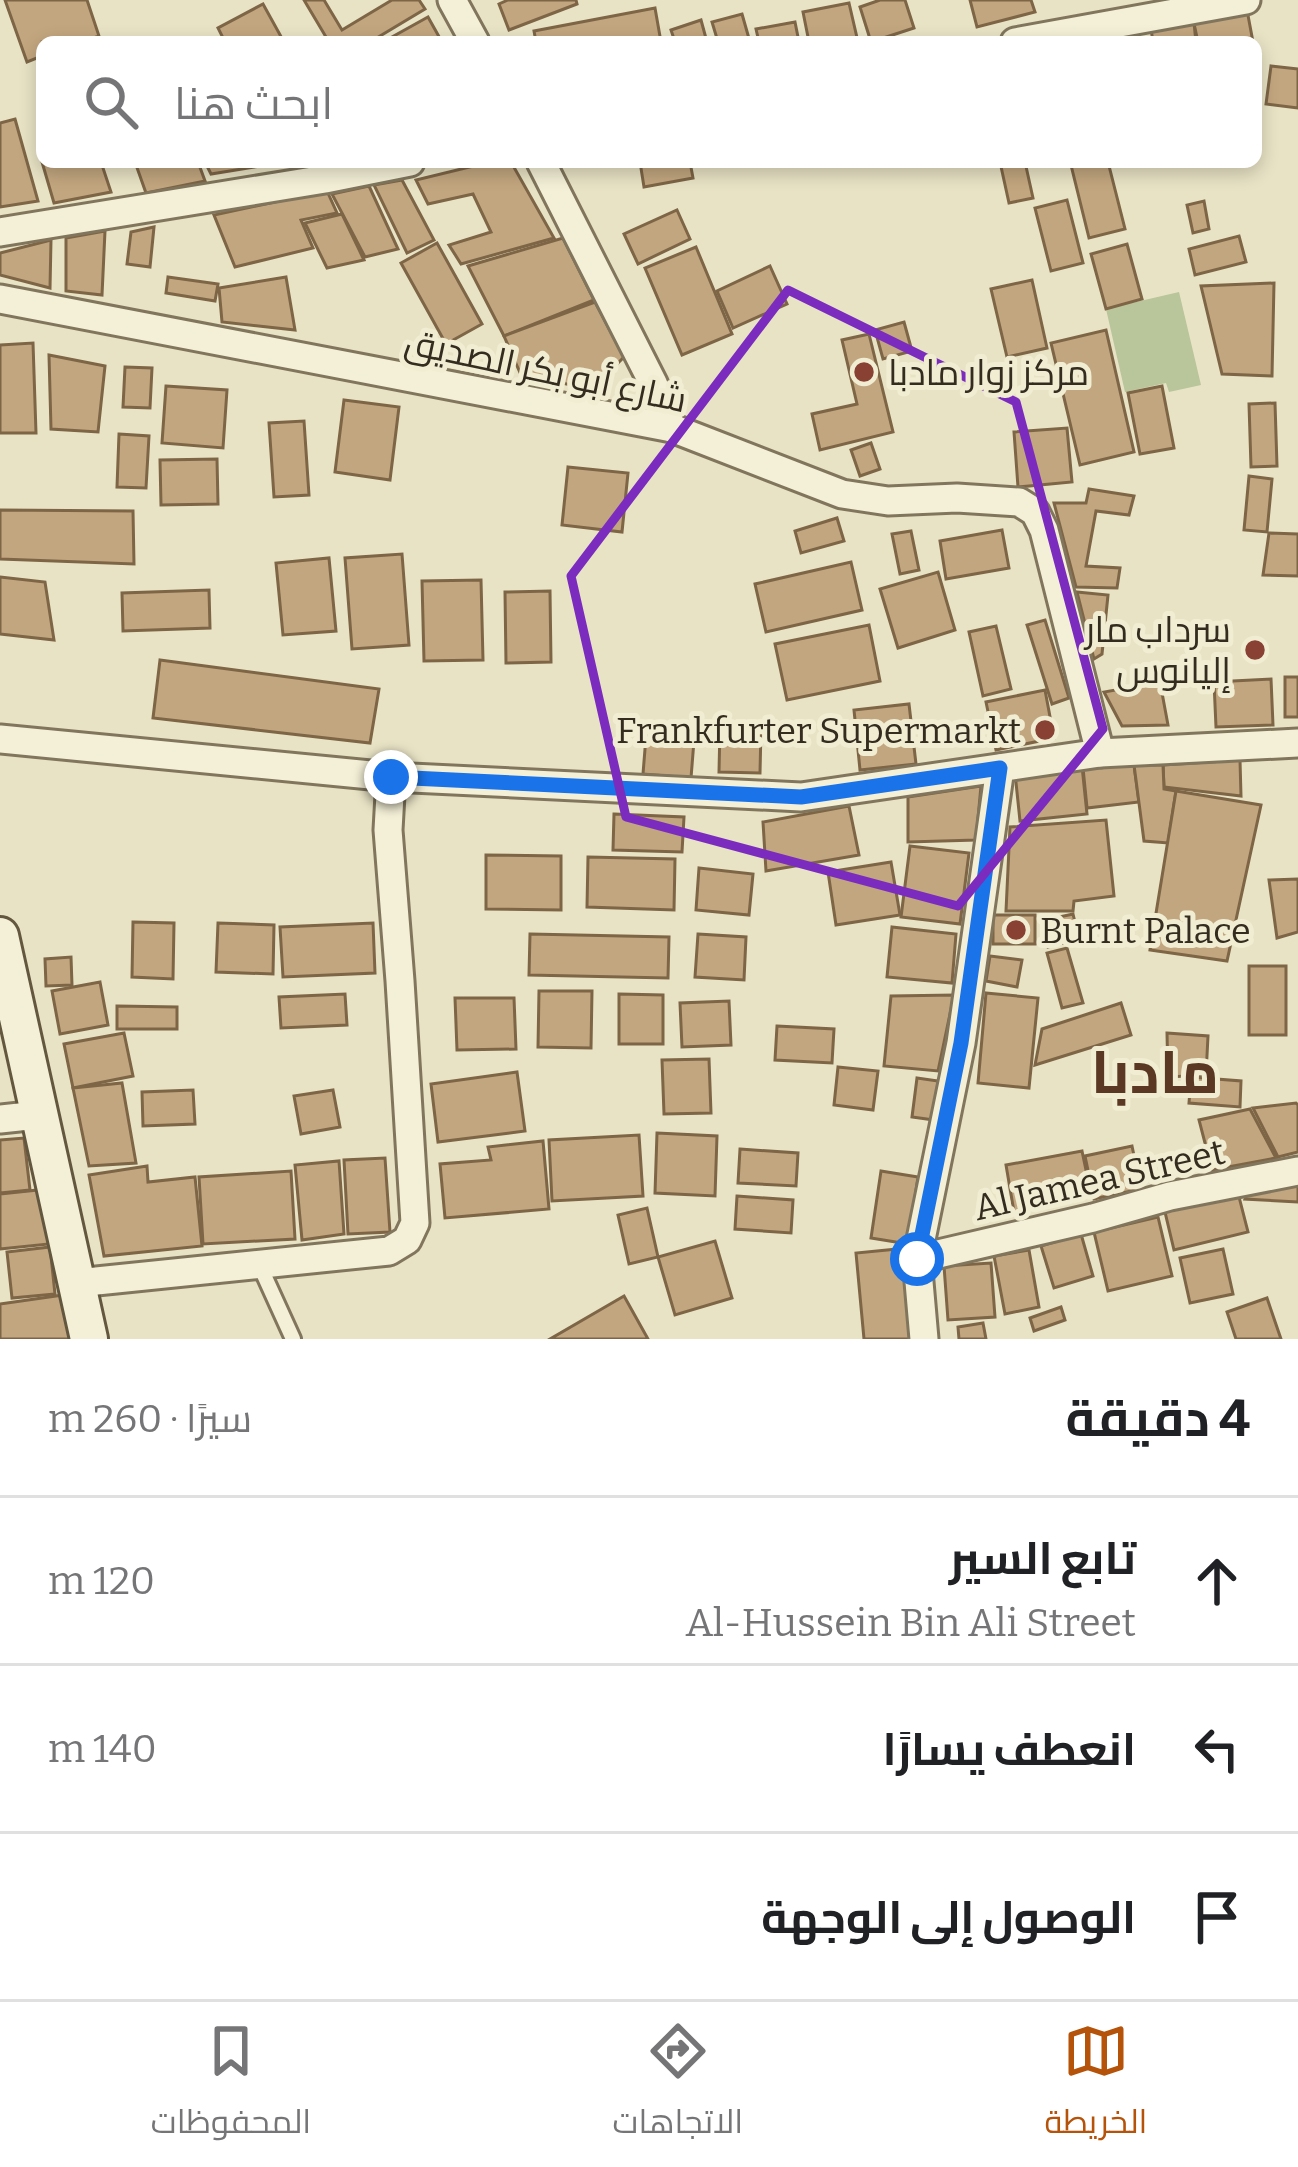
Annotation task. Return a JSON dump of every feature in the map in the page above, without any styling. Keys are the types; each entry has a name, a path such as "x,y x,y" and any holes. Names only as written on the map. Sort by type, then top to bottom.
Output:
{"main road":[{"path":"0,936 89,1339"}],"street":[{"path":"452,0 473,36"},
{"path":"1048,36 1246,0"},
{"path":"0,232 380,168"},
{"path":"544,168 672,428"},
{"name":"شارع أبو بكر الصديق","path":"0,299 672,428 842,494 888,501 1019,502 1035,512 1044,530 1100,753"},
{"path":"0,739 391,777 801,797 1100,753 1298,743"},
{"path":"924,1339 917,1259 961,1043 1000,768"},
{"path":"77,1283 388,1251 407,1240 415,1223 388,830 391,777"},
{"path":"0,1119 38,1115"},
{"name":"Al Jamea Street","path":"917,1259 1170,1196 1298,1171"}],"lane":[{"path":"259,1264 293,1339"}],"highlighted area":[{"path":"788,290 1016,402 1103,729 958,906 626,817 571,576"}],"green space":[{"path":"1179,292 1201,385 1169,392 1166,383 1125,392 1106,309"}],"building":[{"path":"5,0 87,0 99,36 36,36 36,58 27,62"},
{"path":"304,0 324,0 342,30 392,0 419,0 425,9 380,36 325,36"},
{"path":"576,0 577,4 509,30 499,4"},
{"path":"880,0 905,0 914,28 869,36 860,7"},
{"path":"970,0 1031,0 1035,12 977,27"},
{"path":"849,3 857,36 808,36 803,12"},
{"path":"263,4 281,36 222,36 218,28"},
{"path":"655,8 660,36 535,36 534,31"},
{"path":"1247,10 1252,36 1197,36 1193,19"},
{"path":"742,14 748,36 716,36 712,22"},
{"path":"428,17 439,36 394,36"},
{"path":"701,20 705,36 673,36 671,30"},
{"path":"795,22 798,36 758,36 756,29"},
{"path":"1194,23 1195,36 1152,36 1151,29"},
{"path":"1271,66 1298,69 1298,108 1266,104"},
{"path":"15,119 38,201 0,207 0,123"},
{"path":"44,168 103,168 111,192 54,203"},
{"path":"137,168 200,168 205,181 146,193"},
{"path":"208,168 248,168 211,174"},
{"path":"465,168 514,168 554,238 461,264 449,245 491,232 473,194 428,204 416,180"},
{"path":"641,168 691,168 693,178 644,187"},
{"path":"1001,168 1026,168 1033,198 1009,203"},
{"path":"1072,168 1110,168 1125,229 1089,238"},
{"path":"402,180 434,240 407,253 374,185"},
{"path":"369,186 398,249 365,257 332,194"},
{"path":"327,191 337,213 301,220 313,248 235,267 214,215"},
{"path":"1067,200 1083,263 1051,271 1035,208"},
{"path":"1204,201 1209,229 1193,233 1187,205"},
{"path":"677,210 690,239 638,264 624,234"},
{"path":"342,214 364,260 327,268 305,223"},
{"path":"154,227 150,267 127,264 131,232"},
{"path":"105,231 102,295 66,291 66,238"},
{"path":"1239,236 1246,262 1195,275 1189,249"},
{"path":"563,238 594,300 504,336 468,266"},
{"path":"51,240 50,288 0,275 0,253"},
{"path":"437,243 482,324 446,344 401,263"},
{"path":"1127,244 1142,299 1106,309 1091,254"},
{"path":"696,247 732,334 682,355 645,268"},
{"path":"770,266 787,304 733,328 717,291"},
{"path":"168,277 218,284 215,301 166,293"},
{"path":"286,277 295,330 222,322 219,288"},
{"path":"1032,280 1047,348 1007,357 991,289"},
{"path":"1274,283 1272,376 1222,374 1201,286"},
{"path":"595,302 624,357 592,389 521,375 504,336"},
{"path":"904,322 912,351 883,359 875,330"},
{"path":"1106,330 1134,452 1080,465 1051,343"},
{"name":"مركز زوار مادبا","path":"869,334 893,432 820,450 812,414 857,404 842,340"},
{"path":"33,343 36,433 0,433 0,345"},
{"path":"49,355 105,366 98,432 51,429"},
{"path":"125,367 152,368 150,408 123,407"},
{"path":"166,386 227,390 223,448 162,443"},
{"path":"1162,386 1174,448 1140,454 1128,393"},
{"path":"344,400 399,407 390,480 335,472"},
{"path":"1275,403 1277,466 1251,467 1249,404"},
{"path":"304,421 309,495 274,497 269,423"},
{"path":"1067,428 1072,482 1018,487 1014,432"},
{"path":"119,434 149,436 146,488 117,487"},
{"path":"871,443 880,469 860,476 851,450"},
{"path":"217,459 218,504 161,505 160,460"},
{"path":"568,467 628,473 622,532 562,525"},
{"path":"1249,476 1272,479 1267,532 1244,530"},
{"path":"1089,489 1134,496 1129,515 1096,511 1086,566 1120,568 1117,588 1076,587 1054,503 1086,503"},
{"path":"0,510 133,511 134,564 0,559"},
{"path":"837,518 844,541 801,553 795,531"},
{"path":"1002,530 1009,568 946,579 940,541"},
{"path":"911,531 919,570 900,574 892,534"},
{"path":"1269,533 1298,534 1298,576 1263,575"},
{"path":"402,554 409,645 352,649 345,558"},
{"path":"329,558 336,631 283,635 276,563"},
{"path":"851,562 862,610 766,632 755,584"},
{"path":"938,572 955,630 898,648 880,589"},
{"path":"0,577 45,582 54,640 0,634"},
{"path":"481,580 483,660 424,661 422,581"},
{"path":"209,590 210,628 123,631 122,593"},
{"path":"550,591 551,662 506,663 505,592"},
{"path":"1077,592 1108,595 1102,654 1094,659"},
{"path":"1045,620 1069,698 1052,704 1027,625"},
{"path":"869,625 880,681 787,700 775,644"},
{"path":"996,626 1011,689 983,696 969,632"},
{"path":"160,660 379,689 370,743 153,718"},
{"path":"1285,677 1298,677 1298,717 1285,717"},
{"path":"1271,679 1273,725 1216,727 1214,682"},
{"path":"1160,682 1168,725 1122,726 1104,692"},
{"path":"1045,690 1054,738 996,750 986,702"},
{"path":"909,704 916,764 860,770 854,710"},
{"path":"647,724 695,728 691,778 643,774"},
{"path":"720,728 761,729 760,773 719,772"},
{"path":"1240,760 1241,796 1164,787 1163,765"},
{"path":"1134,765 1139,802 1087,808 1083,768"},
{"path":"1134,765 1163,765 1164,789 1176,791 1168,843 1144,841"},
{"path":"1082,766 1087,814 1020,821 1015,773"},
{"path":"981,786 976,840 908,842 908,797"},
{"path":"1176,791 1261,805 1227,961 1150,950"},
{"path":"849,806 859,855 766,871 763,822"},
{"path":"614,814 684,817 682,852 613,850"},
{"path":"1106,820 1114,896 1074,901 1073,911 1006,911 1010,827"},
{"path":"910,846 969,853 960,924 901,917"},
{"path":"486,855 561,856 561,910 486,909"},
{"path":"588,857 675,859 674,910 587,907"},
{"path":"891,862 900,915 836,925 828,872"},
{"path":"699,868 753,874 749,915 696,910"},
{"path":"1298,879 1298,932 1277,938 1269,880"},
{"path":"1073,914 1079,939 1048,947 1041,921"},
{"path":"993,915 1035,915 1035,944 993,944"},
{"path":"133,922 174,923 173,979 132,977"},
{"path":"218,923 274,925 273,974 216,972"},
{"path":"373,923 375,973 283,977 280,927"},
{"path":"892,927 956,934 952,983 887,977"},
{"path":"530,934 669,937 668,978 529,975"},
{"path":"698,934 746,937 744,980 695,977"},
{"path":"1067,948 1083,1003 1062,1008 1047,953"},
{"path":"990,956 1022,960 1017,987 986,981"},
{"path":"71,957 72,985 46,986 45,959"},
{"path":"1249,966 1286,966 1286,1035 1249,1035"},
{"path":"100,982 108,1025 60,1034 52,991"},
{"path":"539,991 592,991 591,1048 538,1047"},
{"path":"986,993 1038,998 1029,1088 978,1083"},
{"path":"345,994 347,1025 281,1028 279,997"},
{"path":"619,994 663,995 663,1044 619,1044"},
{"path":"954,995 938,1071 884,1066 891,996"},
{"path":"455,998 514,998 516,1049 457,1050"},
{"path":"729,1001 731,1045 682,1047 680,1003"},
{"path":"1121,1003 1131,1035 1035,1065 1042,1029"},
{"path":"117,1006 177,1007 177,1029 117,1029"},
{"path":"777,1026 834,1029 832,1063 775,1060"},
{"path":"124,1033 133,1076 73,1088 64,1044"},
{"path":"1167,1033 1208,1036 1206,1075 1168,1077"},
{"path":"709,1059 711,1113 664,1114 662,1060"},
{"path":"838,1067 878,1071 873,1110 834,1105"},
{"path":"517,1072 525,1131 438,1142 431,1084"},
{"path":"1191,1077 1241,1081 1240,1107 1189,1103"},
{"path":"917,1078 938,1081 934,1120 912,1117"},
{"path":"122,1083 136,1163 89,1166 73,1088"},
{"path":"193,1090 195,1124 143,1126 142,1092"},
{"path":"333,1090 340,1127 301,1134 294,1096"},
{"path":"1296,1103 1298,1152 1278,1157 1253,1108"},
{"path":"1250,1109 1276,1158 1212,1170 1199,1120"},
{"path":"657,1133 717,1136 715,1196 655,1193"},
{"path":"639,1135 643,1196 552,1201 549,1140"},
{"path":"24,1138 30,1190 0,1193 0,1140"},
{"path":"543,1141 549,1209 445,1218 440,1164 491,1160 488,1147"},
{"path":"1132,1146 1141,1189 1094,1199 1085,1156"},
{"path":"740,1149 798,1153 796,1186 738,1183"},
{"path":"1082,1151 1091,1194 1014,1212 1006,1165"},
{"path":"385,1158 390,1232 348,1234 344,1160"},
{"path":"339,1161 344,1234 302,1240 295,1165"},
{"path":"147,1166 148,1182 195,1177 202,1246 104,1256 89,1175"},
{"path":"291,1171 295,1239 203,1244 199,1177"},
{"path":"881,1171 918,1177 908,1244 871,1238"},
{"path":"1298,1184 1298,1202 1245,1199 1247,1194"},
{"path":"38,1190 49,1244 0,1249 0,1194"},
{"path":"1238,1193 1248,1232 1174,1250 1165,1212"},
{"path":"737,1196 793,1200 791,1233 735,1229"},
{"path":"647,1208 658,1257 629,1264 618,1215"},
{"path":"1158,1217 1172,1276 1108,1291 1094,1232"},
{"path":"1081,1234 1093,1276 1054,1288 1041,1246"},
{"path":"715,1241 732,1298 675,1315 658,1257"},
{"path":"50,1247 55,1294 12,1298 7,1252"},
{"path":"908,1248 916,1339 864,1339 856,1253"},
{"path":"1223,1249 1233,1294 1190,1303 1180,1258"},
{"path":"1029,1250 1039,1307 1005,1314 994,1256"},
{"path":"991,1263 995,1317 948,1320 944,1266"},
{"path":"63,1295 70,1339 0,1339 0,1304"},
{"path":"624,1296 648,1339 550,1339"},
{"path":"1267,1298 1281,1339 1236,1339 1227,1312"},
{"path":"1061,1307 1065,1320 1034,1331 1030,1318"},
{"path":"983,1323 986,1339 959,1339 958,1327"}],"place":[{"name":"مركز زوار مادبا","path":"864,372"},
{"name":"سرداب مار إليانوس","path":"1255,650"},
{"name":"Frankfurter Supermarkt","path":"1045,730"},
{"name":"Burnt Palace","path":"1016,930"}],"district":[{"name":"مادبا","path":"1155,1072"}],"route":[{"path":"391,777 801,797 1000,768 961,1043 917,1259"}]}
